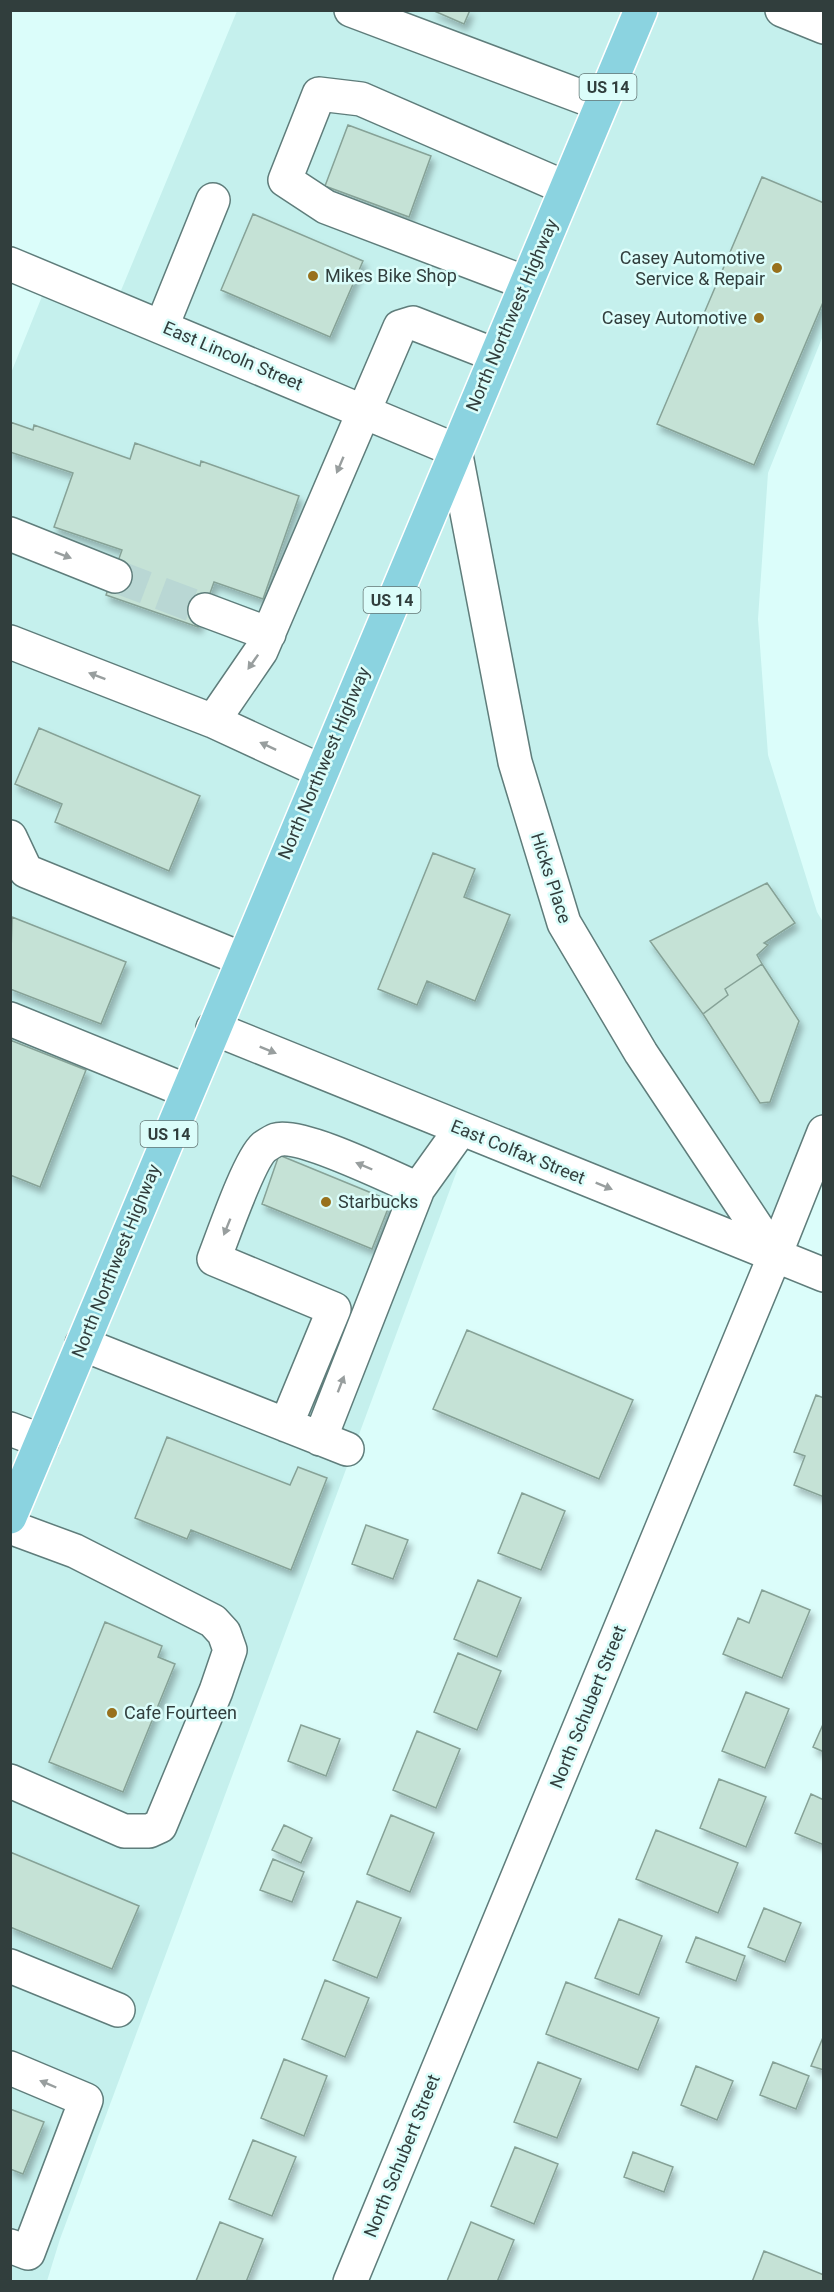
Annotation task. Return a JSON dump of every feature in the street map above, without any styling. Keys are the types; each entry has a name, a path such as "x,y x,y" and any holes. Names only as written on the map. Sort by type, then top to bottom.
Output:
{"main road":[{"name":"North Northwest Highway","path":"10,1517 641,10"}],"street":[{"path":"351,10 601,105"},
{"path":"782,10 824,27"},
{"path":"526,283 326,207 285,180 319,94 361,99 566,188"},
{"path":"162,326 213,200"},
{"name":"East Lincoln Street","path":"10,264 455,450"},
{"path":"213,721 261,651 400,327 413,323 495,355"},
{"name":"Hicks Place","path":"455,450 515,762 564,923 641,1053 775,1256"},
{"path":"10,534 116,576"},
{"path":"205,610 268,634"},
{"path":"10,642 213,721 321,771"},
{"path":"10,837 26,871 242,959"},
{"path":"10,1019 187,1091"},
{"name":"East Colfax Street","path":"213,1028 824,1275"},
{"path":"82,1344 334,1444 418,1189 461,1129"},
{"name":"North Schubert Street","path":"350,2282 775,1256 824,1132"},
{"path":"286,1425 334,1309 214,1259 253,1163 263,1148 277,1139 295,1140 321,1148 418,1189"},
{"path":"10,1429 42,1441"},
{"path":"10,1527 75,1551 213,1621 224,1633 230,1650 216,1691 160,1826 149,1831 124,1831 10,1781"},
{"path":"10,1966 118,2010"},
{"path":"10,2068 86,2100 28,2253 10,2246"}],"shaded area":[{"path":"237,11 782,11 823,27 824,333 768,473 758,619 768,755 817,912 823,922 823,1132 775,1255 471,1133 60,2239 47,2281 11,2282 11,373 49,279 115,305"}],"building":[{"path":"432,10 470,10 464,24"},
{"path":"348,125 431,156 409,217 325,186"},
{"name":"Casey Automotive","path":"762,177 824,203 824,300 754,465 657,424"},
{"path":"253,214 363,261 330,337 221,290"},
{"path":"10,422 33,430 34,425 130,459 135,443 200,466 201,461 299,496 263,599 214,582 198,627 106,595 122,550 54,527 73,473 10,452"},
{"path":"39,728 200,796 169,871 55,822 62,804 15,784"},
{"path":"433,853 475,869 464,897 510,915 475,1001 427,981 417,1005 378,989"},
{"path":"767,883 795,923 764,943 768,945 757,955 762,964 725,989 728,995 703,1014 650,941"},
{"path":"12,917 126,962 101,1024 10,989"},
{"path":"762,964 799,1021 770,1102 760,1103 703,1014 728,995 725,989"},
{"path":"10,1040 86,1070 40,1187 10,1175"},
{"name":"Starbucks","path":"279,1155 391,1201 372,1249 262,1204"},
{"path":"467,1330 633,1400 599,1479 433,1409"},
{"path":"816,1395 824,1398 824,1497 794,1485 805,1456 794,1452"},
{"path":"167,1437 290,1485 298,1467 327,1478 291,1570 191,1530 187,1539 135,1518"},
{"path":"522,1493 565,1511 541,1570 498,1553"},
{"path":"366,1525 408,1540 393,1579 352,1564"},
{"path":"478,1580 521,1598 497,1657 454,1639"},
{"path":"762,1590 810,1610 782,1678 723,1654 738,1618 749,1623"},
{"name":"Cafe Fourteen","path":"105,1622 162,1646 158,1657 175,1664 123,1792 49,1762"},
{"path":"458,1653 501,1671 477,1730 434,1712"},
{"path":"746,1692 789,1709 765,1768 722,1751"},
{"path":"824,1722 824,1752 813,1747"},
{"path":"301,1725 340,1739 326,1776 288,1761"},
{"path":"417,1731 460,1749 436,1808 393,1790"},
{"path":"719,1779 766,1797 746,1847 700,1828"},
{"path":"811,1794 824,1800 824,1845 795,1833"},
{"path":"391,1815 434,1833 410,1892 367,1874"},
{"path":"284,1825 312,1838 301,1863 272,1850"},
{"path":"656,1830 738,1863 718,1913 636,1879"},
{"path":"10,1852 139,1906 112,1969 10,1927"},
{"path":"273,1859 304,1872 292,1902 260,1890"},
{"path":"357,1901 401,1918 377,1978 333,1960"},
{"path":"764,1908 801,1923 785,1962 748,1947"},
{"path":"619,1919 662,1936 639,1995 595,1978"},
{"path":"696,1937 745,1956 736,1981 686,1962"},
{"path":"325,1980 369,1998 345,2057 302,2039"},
{"path":"566,1982 659,2018 638,2070 546,2034"},
{"path":"824,2035 824,2070 811,2066"},
{"path":"284,2059 327,2076 304,2136 261,2118"},
{"path":"538,2062 581,2079 557,2138 514,2122"},
{"path":"773,2062 809,2076 796,2109 760,2095"},
{"path":"696,2066 733,2081 717,2120 681,2105"},
{"path":"10,2109 44,2122 23,2174 10,2169"},
{"path":"253,2140 296,2157 272,2216 229,2199"},
{"path":"515,2147 558,2164 534,2224 491,2206"},
{"path":"633,2152 673,2167 664,2192 624,2177"},
{"path":"220,2222 263,2239 246,2282 196,2281"},
{"path":"471,2222 514,2240 497,2282 447,2281"},
{"path":"764,2251 824,2275 824,2282 752,2282"}],"tunnel":[{"path":"115,576 205,610"}],"place":[{"name":"Casey Automotive Service & Repair","path":"777,268"},
{"name":"Mikes Bike Shop","path":"313,276"},
{"name":"Casey Automotive","path":"759,318"},
{"name":"Starbucks","path":"326,1202"},
{"name":"Cafe Fourteen","path":"112,1713"}]}
